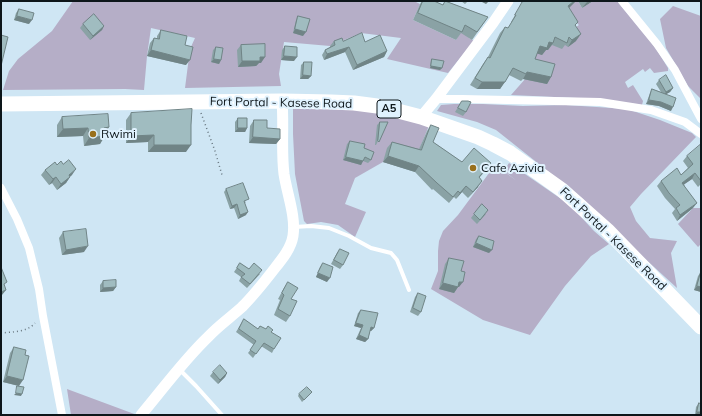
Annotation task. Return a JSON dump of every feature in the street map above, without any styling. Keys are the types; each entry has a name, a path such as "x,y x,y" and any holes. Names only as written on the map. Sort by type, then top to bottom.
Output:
{"highway":[{"name":"Fort Portal - Kasese Road","path":"1,104 282,101 331,102 398,110 421,117 478,137 493,144 510,153 562,190 606,230 701,327"}],"street":[{"path":"421,117 436,100 493,24 508,1"},
{"path":"622,1 657,44 675,70 701,119"},
{"path":"436,100 462,98 600,102 651,110 685,122 701,134"},
{"path":"141,415 179,368 208,336 242,307 259,289 280,262 290,246 294,227 284,173 282,101"},
{"path":"1,188 17,219 29,248 39,289 62,415"}],"lane":[{"path":"294,227 311,226 329,228 349,236 371,248 391,253 397,260 409,290"},
{"path":"179,368 222,415"}],"path":[{"path":"197,102 222,175"},
{"path":"1,333 32,327 43,316"}],"shaded area":[{"path":"73,1 414,1 420,4 413,20 456,40 464,22 469,38 474,41 448,73 387,59 401,38 361,33 330,46 284,42 279,74 281,86 185,88 190,49 195,38 151,28 144,90 3,90 9,71 18,59 52,31"},
{"path":"578,1 582,8 593,1 617,1 655,47 668,68 668,71 654,73 650,68 645,72 643,69 625,82 628,88 633,85 643,101 642,105 598,99 511,95 526,78 535,53 548,50 550,44 579,25 560,7"},
{"path":"673,6 701,16 701,99 688,86 666,48 660,19"},
{"path":"441,105 523,106 566,105 627,109 692,133 696,137 630,207 636,221 650,238 677,241 671,253 677,288 618,234 583,199 496,130 477,122 437,111"},
{"path":"339,106 430,123 417,155 414,171 383,162 355,178 345,204 366,212 355,237 338,225 321,222 307,224 304,221 295,174 293,107"},
{"path":"509,163 570,205 594,231 609,244 591,256 565,286 530,335 483,320 431,289 438,271 439,241 443,231 458,215 495,165 517,181 504,171"},
{"path":"693,208 701,208 701,244 698,247 678,224"},
{"path":"67,389 137,415 71,415"}],"building":[{"path":"423,1 434,1 443,5 445,1 488,17 477,32 465,25 462,32 418,13"},
{"path":"523,1 574,1 568,6 578,22 575,25 581,34 572,40 569,37 567,43 555,37 553,43 549,42 547,48 540,46 535,59 555,64 551,77 527,72 526,74 513,68 505,82 482,82 475,78 488,57 490,58 505,27 508,28"},
{"path":"19,9 34,13 32,20 17,16"},
{"path":"94,14 104,26 93,36 83,24"},
{"path":"298,16 310,19 306,32 295,29"},
{"path":"161,30 187,36 185,45 193,47 190,60 151,50 154,38 159,39"},
{"path":"362,33 365,42 380,35 387,51 357,65 349,47 327,54 325,50 335,45 334,41 342,38 343,41"},
{"path":"1,35 8,37 1,66"},
{"path":"265,44 265,57 260,57 260,61 242,61 241,45"},
{"path":"285,46 297,47 297,57 284,56"},
{"path":"216,47 223,48 221,60 214,59"},
{"path":"432,59 444,61 442,68 431,66"},
{"path":"304,62 312,62 311,76 303,75"},
{"path":"666,75 673,88 666,92 659,80"},
{"path":"652,89 676,98 673,107 661,102 649,100"},
{"path":"462,101 471,102 466,112 458,108"},
{"path":"192,109 191,145 154,145 154,135 131,136 131,113"},
{"path":"108,114 109,127 104,128 105,136 89,138 88,128 63,129 62,117"},
{"path":"238,118 247,118 247,128 238,128"},
{"path":"254,120 267,120 267,128 280,129 280,139 253,137"},
{"path":"380,122 388,122 379,142 378,141"},
{"path":"431,125 439,128 433,142 462,162 474,148 491,163 479,177 482,181 473,192 466,186 460,193 458,191 453,197 419,166 388,156 392,142 421,150"},
{"path":"350,141 365,144 364,148 374,152 371,160 365,157 363,161 346,157"},
{"path":"700,145 701,181 695,173 682,183 697,203 680,215 676,208 680,205 661,181 677,168 681,175 693,164 687,156"},
{"path":"69,160 76,169 69,175 70,177 61,184 56,177 53,179 45,170 55,162 57,165 61,161 63,164"},
{"path":"243,183 249,199 244,201 248,212 240,215 237,204 232,206 226,189"},
{"path":"482,204 488,210 480,220 474,214"},
{"path":"86,229 88,246 66,250 63,232"},
{"path":"479,236 494,241 492,250 476,243"},
{"path":"340,249 349,253 343,265 334,260"},
{"path":"449,258 464,261 461,271 465,272 463,282 459,282 458,287 443,283"},
{"path":"240,263 249,269 254,263 262,270 250,284 241,277 245,274 237,268"},
{"path":"323,263 333,267 330,278 318,273"},
{"path":"1,267 7,282 4,284 6,290 1,292"},
{"path":"701,271 701,287 697,286"},
{"path":"116,280 116,287 103,288 103,281"},
{"path":"288,282 298,288 291,299 297,301 290,316 278,309 284,295 282,293"},
{"path":"418,293 426,296 421,312 413,308"},
{"path":"361,310 378,313 374,328 371,327 368,339 359,335 363,325 356,323"},
{"path":"244,319 258,329 260,326 266,329 268,326 273,330 271,332 281,338 274,349 264,343 256,354 250,350 256,341 239,329"},
{"path":"14,347 26,350 25,355 29,356 23,380 7,376"},
{"path":"220,365 227,373 220,380 213,372"},
{"path":"17,386 24,387 22,394 16,393"},
{"path":"307,387 312,392 304,400 299,394"},
{"path":"699,403 701,404 701,412 697,412"}],"place":[{"name":"Rwimi","path":"93,134"},
{"name":"Cafe Azivia","path":"473,168"}]}
